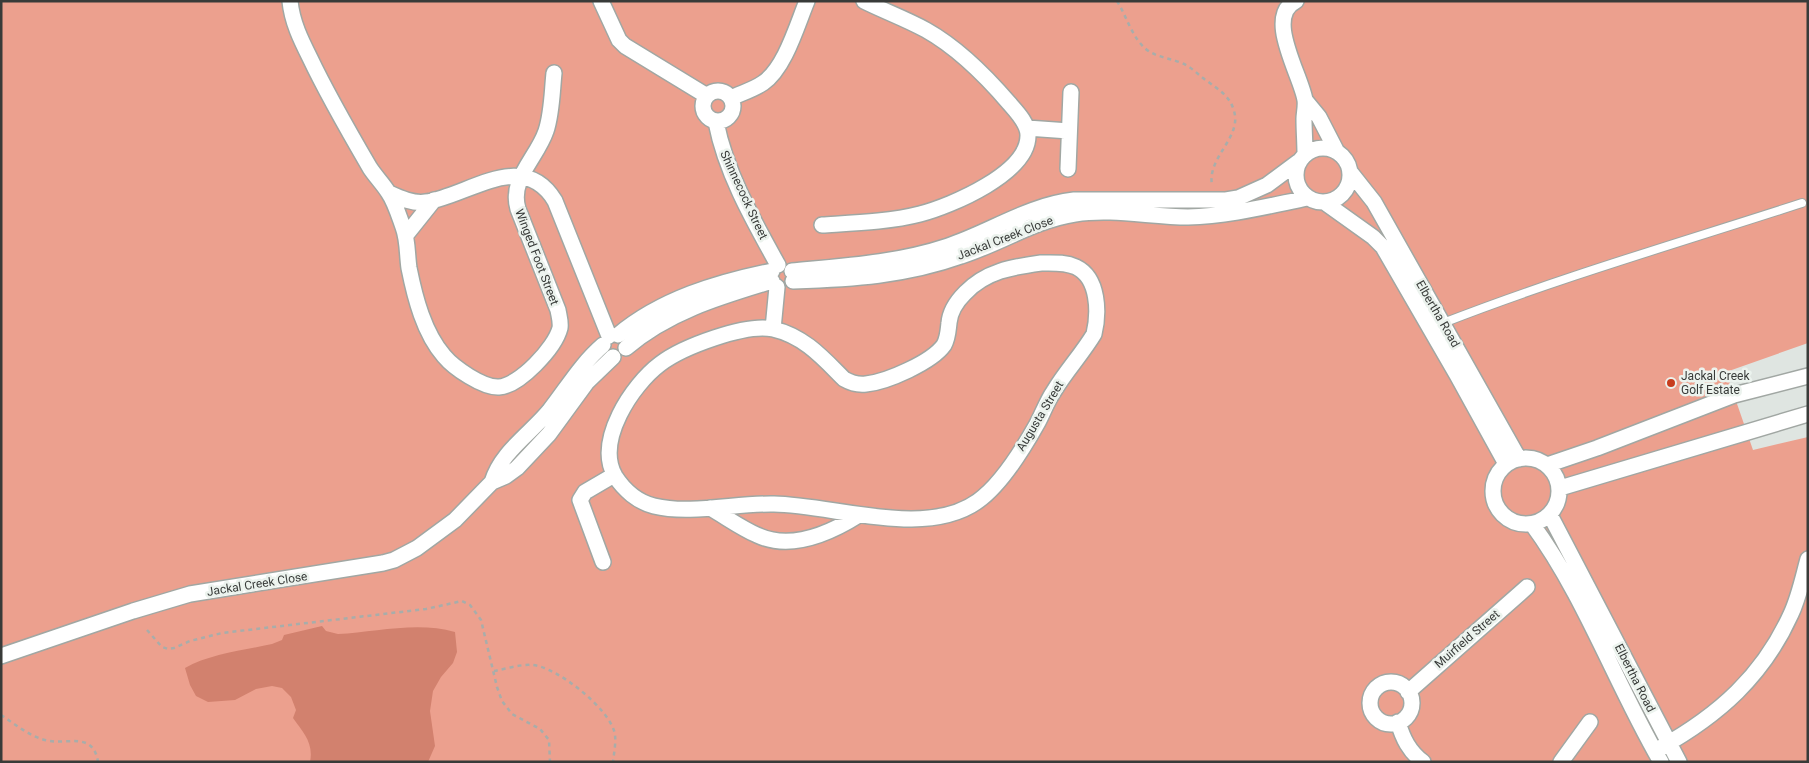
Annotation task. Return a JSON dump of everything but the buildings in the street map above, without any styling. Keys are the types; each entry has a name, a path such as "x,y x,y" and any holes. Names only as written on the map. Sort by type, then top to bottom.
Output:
{"street":[{"name":"Winged Foot Street","path":"290,1 299,36 315,68 371,170 389,193 406,235 409,268 417,300 427,329 437,348 453,365 494,387 501,387 512,383 522,376 544,354 556,337 560,324 560,316 517,204 516,192 521,177 547,128 554,73"},
{"path":"601,1 619,40 625,46 707,96 710,93 719,91 731,98 733,104 732,112 722,121 716,122"},
{"path":"731,98 762,84 768,79 784,56 807,1"},
{"path":"822,225 886,220 920,214 959,200 975,192 1013,166 1028,141 1027,128 1004,97 960,53 926,30 864,1"},
{"path":"1296,1 1284,12 1283,27 1305,100 1302,158 1296,178 1302,192 1308,198 1324,202 1340,196 1346,190 1350,182 1349,164 1344,156 1336,150 1320,147 1302,158"},
{"path":"1068,169 1071,92"},
{"name":"Shinnecock Street","path":"707,96 702,109 707,118 716,122 722,148 733,177 775,276"},
{"path":"1305,100 1322,122 1336,150"},
{"path":"1027,128 1069,131"},
{"name":"Jackal Creek Close","path":"793,276 887,262 930,251 974,236 1034,210 1060,202 1083,200 1214,201 1238,198 1267,185 1302,158"},
{"name":"Elbertha Road","path":"1351,173 1374,202 1443,323 1512,462"},
{"path":"389,193 411,201 425,202 492,180 517,176 540,183 550,192 555,201 610,339 606,353 613,357 621,355 626,348 644,333 677,315 775,276 786,265 793,276 788,286 775,276"},
{"name":"Jackal Creek Close","path":"793,276 852,279 899,273 962,256 1046,222 1076,214 1209,216 1238,213 1308,198"},
{"path":"406,235 434,200"},
{"name":"Elbertha Road","path":"1324,202 1373,237 1383,248 1457,375 1512,462"},
{"name":"Augusta Street","path":"1058,263 1077,267 1084,272 1094,289 1096,301 1094,334 1053,391 1022,447 993,487 979,500 950,515 934,518 859,516 778,504 676,509 648,504 628,492 614,474 608,448 612,432 628,401 648,374 673,355 707,340 760,328 773,329 804,342 815,349 849,382 874,383 897,375 938,352 946,341 949,321 955,305 974,285 998,270 1015,266 1058,263"},
{"path":"773,329 775,276"},
{"name":"Jackal Creek Close","path":"492,482 502,460 543,418 582,365 610,339 633,322 678,299 738,278 775,276"},
{"path":"610,339 625,340 626,348"},
{"name":"Jackal Creek Close","path":"1,656 133,611 190,594 383,564 405,555 455,520 492,482 506,476 517,468 549,434 592,376 613,357"},
{"path":"1547,465 1597,448 1734,395 1808,376"},
{"path":"1560,488 1808,414"},
{"path":"1526,457 1538,459 1553,471 1560,488 1559,498 1556,507 1550,515 1542,520 1532,524 1520,524 1501,514 1495,504 1493,483 1498,472 1512,462 1526,457"},
{"path":"603,562 580,500 585,492 614,474"},
{"name":"Augusta Street","path":"710,508 758,536 786,542 806,540 859,516"},
{"name":"Elbertha Road","path":"1550,515 1679,762"},
{"name":"Elbertha Road","path":"1532,524 1550,550 1587,617 1658,757"},
{"path":"1658,757 1668,744 1686,734 1729,702 1757,670 1792,613 1808,559"},
{"name":"Muirfield Street","path":"1408,692 1526,588"},
{"path":"1388,682 1403,686 1411,698 1409,712 1398,722 1391,724 1383,722 1376,718 1372,712 1371,696 1381,684 1388,682"},
{"path":"1398,722 1401,734 1409,748 1423,762"},
{"path":"1561,762 1590,722"}],"lane":[{"path":"1443,323 1577,274 1802,202"}],"path":[{"path":"1117,1 1136,37 1146,49 1158,57 1178,61 1192,68 1230,100 1235,112 1235,130 1213,167 1211,180 1214,201"},
{"path":"147,630 162,647 168,649 222,633 426,608 462,601 470,605 481,620 502,701 512,714 540,730 549,740 550,762"},
{"path":"494,671 531,665 544,667 582,691 599,708 611,724 615,734 614,762"},
{"path":"1,715 46,741 77,741 90,744 96,752 98,762"}],"shaded area":[{"name":"Jackal Creek Golf Estate","path":"1,1 1808,1 1808,343 1726,372 1753,450 1808,437 1808,762 1,762"},
{"path":"322,626 326,631 338,634 411,627 426,627 455,632 457,652 453,663 441,677 433,691 430,711 435,746 428,762 310,762 309,743 293,718 296,710 291,697 282,688 272,686 256,689 235,700 208,702 196,696 190,685 185,668 195,663 227,653 272,644 282,640 284,635"}],"place":[{"name":"Jackal Creek Golf Estate","path":"1671,383"}]}
